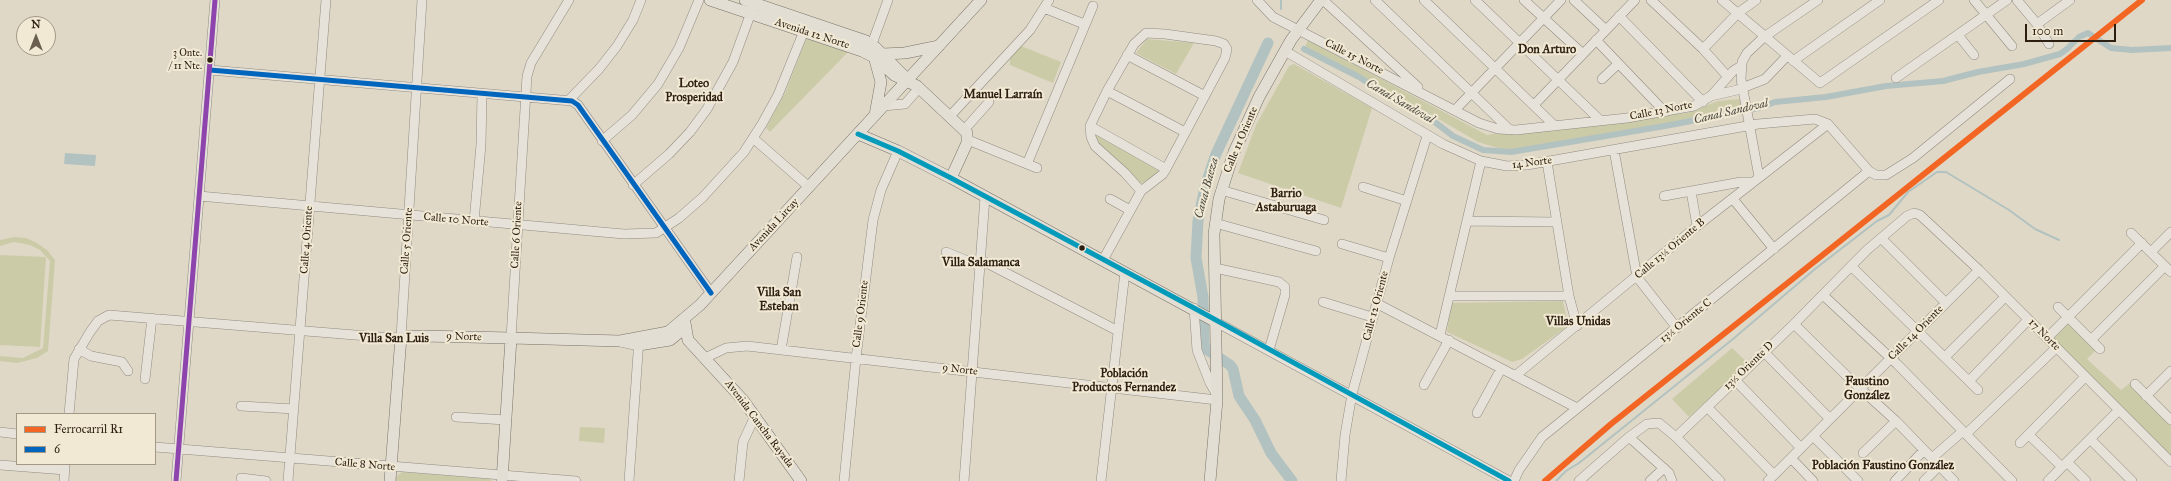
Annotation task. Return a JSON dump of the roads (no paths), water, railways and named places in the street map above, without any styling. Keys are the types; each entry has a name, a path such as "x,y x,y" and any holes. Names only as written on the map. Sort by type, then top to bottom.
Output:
{"main road":[{"name":"Avenida 12 Norte","path":"710,0 750,6 806,26 879,56"},
{"name":"Avenida Lircay","path":"658,339 692,316 700,305 981,0"},
{"name":"Calle 11 Oriente","path":"1205,315 1215,268 1215,223 1221,190 1245,127 1285,51 1299,29 1322,0"},
{"name":"Avenida 12 Norte","path":"806,26 872,44 879,56 951,115 967,134"},
{"path":"875,116 881,82 878,68 879,56 905,53 939,46"},
{"path":"858,134 898,151 951,178 1205,315 1217,333 1217,397 1210,481"},
{"path":"951,178 967,134"},
{"path":"658,339 674,337 685,328 692,316"},
{"name":"Avenida Cancha Rayada","path":"692,316 693,338 698,351"},
{"name":"Avenida Cancha Rayada","path":"685,328 688,340 730,384 755,416 801,481"},
{"name":"9 Norte","path":"401,337 511,338 620,342 658,339"},
{"name":"Calle 5 Oriente","path":"390,481 401,337"},
{"path":"674,337 698,351"},
{"name":"Calle 6 Oriente","path":"503,478 511,338"},
{"path":"658,339 698,351"}],"street":[{"path":"176,481 215,0"},
{"name":"Calle 4 Oriente","path":"288,481 318,79 326,0"},
{"name":"Calle 5 Oriente","path":"401,337 422,0"},
{"name":"Calle 6 Oriente","path":"511,338 527,76 531,63 569,0"},
{"path":"569,100 599,69 617,46 633,20 641,0"},
{"path":"602,141 632,115 658,84 680,48 699,0"},
{"path":"872,44 888,0"},
{"name":"Calle 15 Norte","path":"1256,0 1270,15 1426,94 1485,126 1510,130"},
{"path":"1322,0 1426,94"},
{"path":"1375,0 1510,130"},
{"path":"1424,0 1555,126"},
{"path":"1475,0 1601,121"},
{"path":"1524,0 1583,54"},
{"path":"1455,110 1560,0"},
{"path":"1574,0 1606,30"},
{"path":"1651,0 1703,49 1728,77"},
{"path":"1722,0 1820,83 1939,0"},
{"path":"1703,49 1738,13 1756,0"},
{"name":"Calle 13 Norte","path":"1510,130 1601,121 1665,112 1703,102 1741,66 1747,53 1764,37 1818,0"},
{"path":"1711,96 1742,88 1767,78 1790,58 1880,0"},
{"path":"1974,0 2012,46"},
{"path":"1896,78 2007,0"},
{"path":"2018,0 2037,24 2049,44"},
{"path":"2037,24 2070,0"},
{"path":"1534,105 1606,30 1630,2"},
{"path":"951,115 1030,30 1047,4 1084,24"},
{"path":"632,184 669,154 690,132 707,110 730,69 750,6"},
{"path":"1027,164 1084,24 1093,6"},
{"path":"1619,16 1703,102"},
{"path":"664,229 713,187 753,138 778,95 806,26"},
{"path":"1103,260 1141,191 1166,169 1225,58 1226,46 1216,41 1146,33 1138,40 1127,55 1106,91 1090,128 1095,146 1125,173 1141,191"},
{"path":"1958,35 1974,55"},
{"path":"1596,40 1665,112"},
{"name":"14 Norte","path":"1285,51 1427,136 1481,161 1514,166 1547,162 1754,125 1815,119 1828,124"},
{"path":"1127,55 1205,96"},
{"path":"1602,79 1618,64"},
{"path":"1664,196 1756,180 1754,125 1747,116 1742,88 1741,66"},
{"path":"210,70 482,94 569,100 578,106 664,229 711,293"},
{"name":"13½ Oriente C","path":"1514,481 1519,470 1538,442 1577,408 1774,249 1873,173 1886,175 1904,164 2010,80"},
{"path":"883,106 905,104 919,88"},
{"path":"1106,91 1185,132"},
{"path":"474,221 481,145 482,94"},
{"path":"989,102 967,134 1037,168"},
{"path":"1828,124 1873,173"},
{"name":"Calle 13½ Oriente B","path":"1515,376 1697,226 1828,124"},
{"path":"1090,128 1166,169"},
{"name":"Calle 12 Oriente","path":"1341,481 1346,429 1352,394 1389,258 1427,136"},
{"path":"753,138 809,187"},
{"path":"1614,150 1637,277 1677,328"},
{"name":"Calle 9 Oriente","path":"844,481 856,358 873,220 881,190 898,151"},
{"path":"1440,335 1481,161"},
{"path":"1547,162 1569,296 1577,326"},
{"path":"1724,185 1731,201 1774,249"},
{"path":"1363,187 1407,201"},
{"path":"1221,190 1324,220"},
{"path":"1691,191 1697,226"},
{"name":"Calle 10 Norte","path":"199,196 309,204 408,215 635,235 652,234 664,229"},
{"path":"964,481 985,197"},
{"path":"1110,199 1130,210"},
{"name":"13½ Oriente D","path":"1676,437 1794,324 1851,266 1907,216 1914,213"},
{"name":"17 Norte","path":"1914,213 1920,215 1979,270 2171,462"},
{"path":"1467,221 1556,222"},
{"path":"1215,223 1316,251"},
{"path":"2151,252 2171,232"},
{"path":"2091,340 2168,269 2131,233"},
{"path":"1881,238 1946,303"},
{"path":"2047,338 2142,243"},
{"path":"1342,244 1389,258"},
{"path":"946,252 981,263 1118,331"},
{"path":"781,350 797,257"},
{"path":"1851,266 1978,390"},
{"path":"1215,268 1279,282 1285,287 1285,295 1270,350"},
{"name":"Calle 14 Oriente","path":"1771,478 1979,270"},
{"path":"1101,481 1125,272"},
{"path":"1823,295 1896,364 2012,481"},
{"path":"1449,296 1569,296"},
{"path":"1945,357 2006,297"},
{"path":"1323,302 1372,318"},
{"path":"1376,304 1440,335 1501,369 1577,408"},
{"path":"2058,307 2100,349"},
{"name":"9 Norte","path":"69,413 74,365 79,349 98,320 105,316 117,315 300,331 392,338 401,337"},
{"path":"1205,315 1509,481"},
{"name":"Calle 11 Oriente","path":"1205,315 1197,350 1217,397"},
{"path":"145,379 152,318"},
{"path":"1969,381 2028,320"},
{"path":"1794,324 1896,421 1954,481"},
{"path":"1424,385 1449,340"},
{"path":"629,481 639,341"},
{"name":"9 Norte","path":"698,351 721,350 735,346 781,350 1112,387 1217,397"},
{"path":"1932,458 1965,432 2056,348"},
{"path":"79,349 91,356 122,362 128,371"},
{"path":"1764,352 1830,419"},
{"path":"1477,413 1501,369"},
{"path":"2146,396 2171,371"},
{"path":"2020,443 2085,377"},
{"path":"1735,380 1801,448"},
{"path":"2135,384 2170,418"},
{"path":"242,406 294,409"},
{"path":"1707,407 1771,478"},
{"path":"2048,481 2119,410"},
{"path":"739,481 743,442 755,416"},
{"path":"456,417 506,420"},
{"path":"1862,453 1896,421"},
{"path":"1579,481 1629,437 1652,422 1658,423 1676,437 1720,481"},
{"path":"0,432 16,434"},
{"path":"2029,435 2086,481"},
{"path":"1814,436 1858,481"},
{"path":"1629,437 1664,468 1670,475 1672,481"},
{"path":"2090,439 2132,481"},
{"name":"Calle 8 Norte","path":"156,447 503,478 576,481"},
{"path":"1895,481 1924,450"},
{"path":"1791,458 1813,481"},
{"path":"0,466 65,467 64,481"},
{"path":"1924,481 1939,466"},
{"path":"1650,481 1664,468"},
{"path":"240,478 266,481"}],"waterway":[{"path":"1281,0 1281,9"},
{"name":"Canal Sandoval","path":"1304,49 1359,77 1390,97 1427,116 1453,136 1483,150 1511,152 1665,126 1759,108 1775,102 1826,97 1886,86 1943,81 1978,72 2024,64 2060,54 2079,37 2088,33 2111,48 2132,50 2171,48"},
{"name":"Canal Baeza","path":"1268,43 1216,154 1205,187 1198,221 1196,258 1203,297 1204,345 1206,349 1230,365 1233,369 1239,396 1255,420 1271,453 1292,481"},
{"path":"1556,481 1566,471 1579,463 1733,339 1815,269 1877,221 1889,215 1908,192 1937,172 1946,172 2009,210 2035,229 2059,240"}],"rail line":[{"name":"R1","path":"1545,481 1611,424 2142,0"}],"place":[{"name":"3 Onte. / 11 Nte.","path":"210,60"}],"district":[{"name":"Don Arturo","path":"1547,50"},
{"name":"Loteo Prosperidad","path":"694,91"},
{"name":"Manuel Larraín","path":"1003,95"},
{"name":"Barrio Astaburuaga","path":"1286,201"},
{"name":"Villa Salamanca","path":"981,263"},
{"name":"Villa San Esteban","path":"779,300"},
{"name":"Villas Unidas","path":"1578,322"},
{"name":"Villa San Luis","path":"394,339"},
{"name":"Población Productos Fernandez","path":"1124,381"},
{"name":"Faustino González","path":"1867,389"},
{"name":"Población Faustino González","path":"1883,466"}]}
